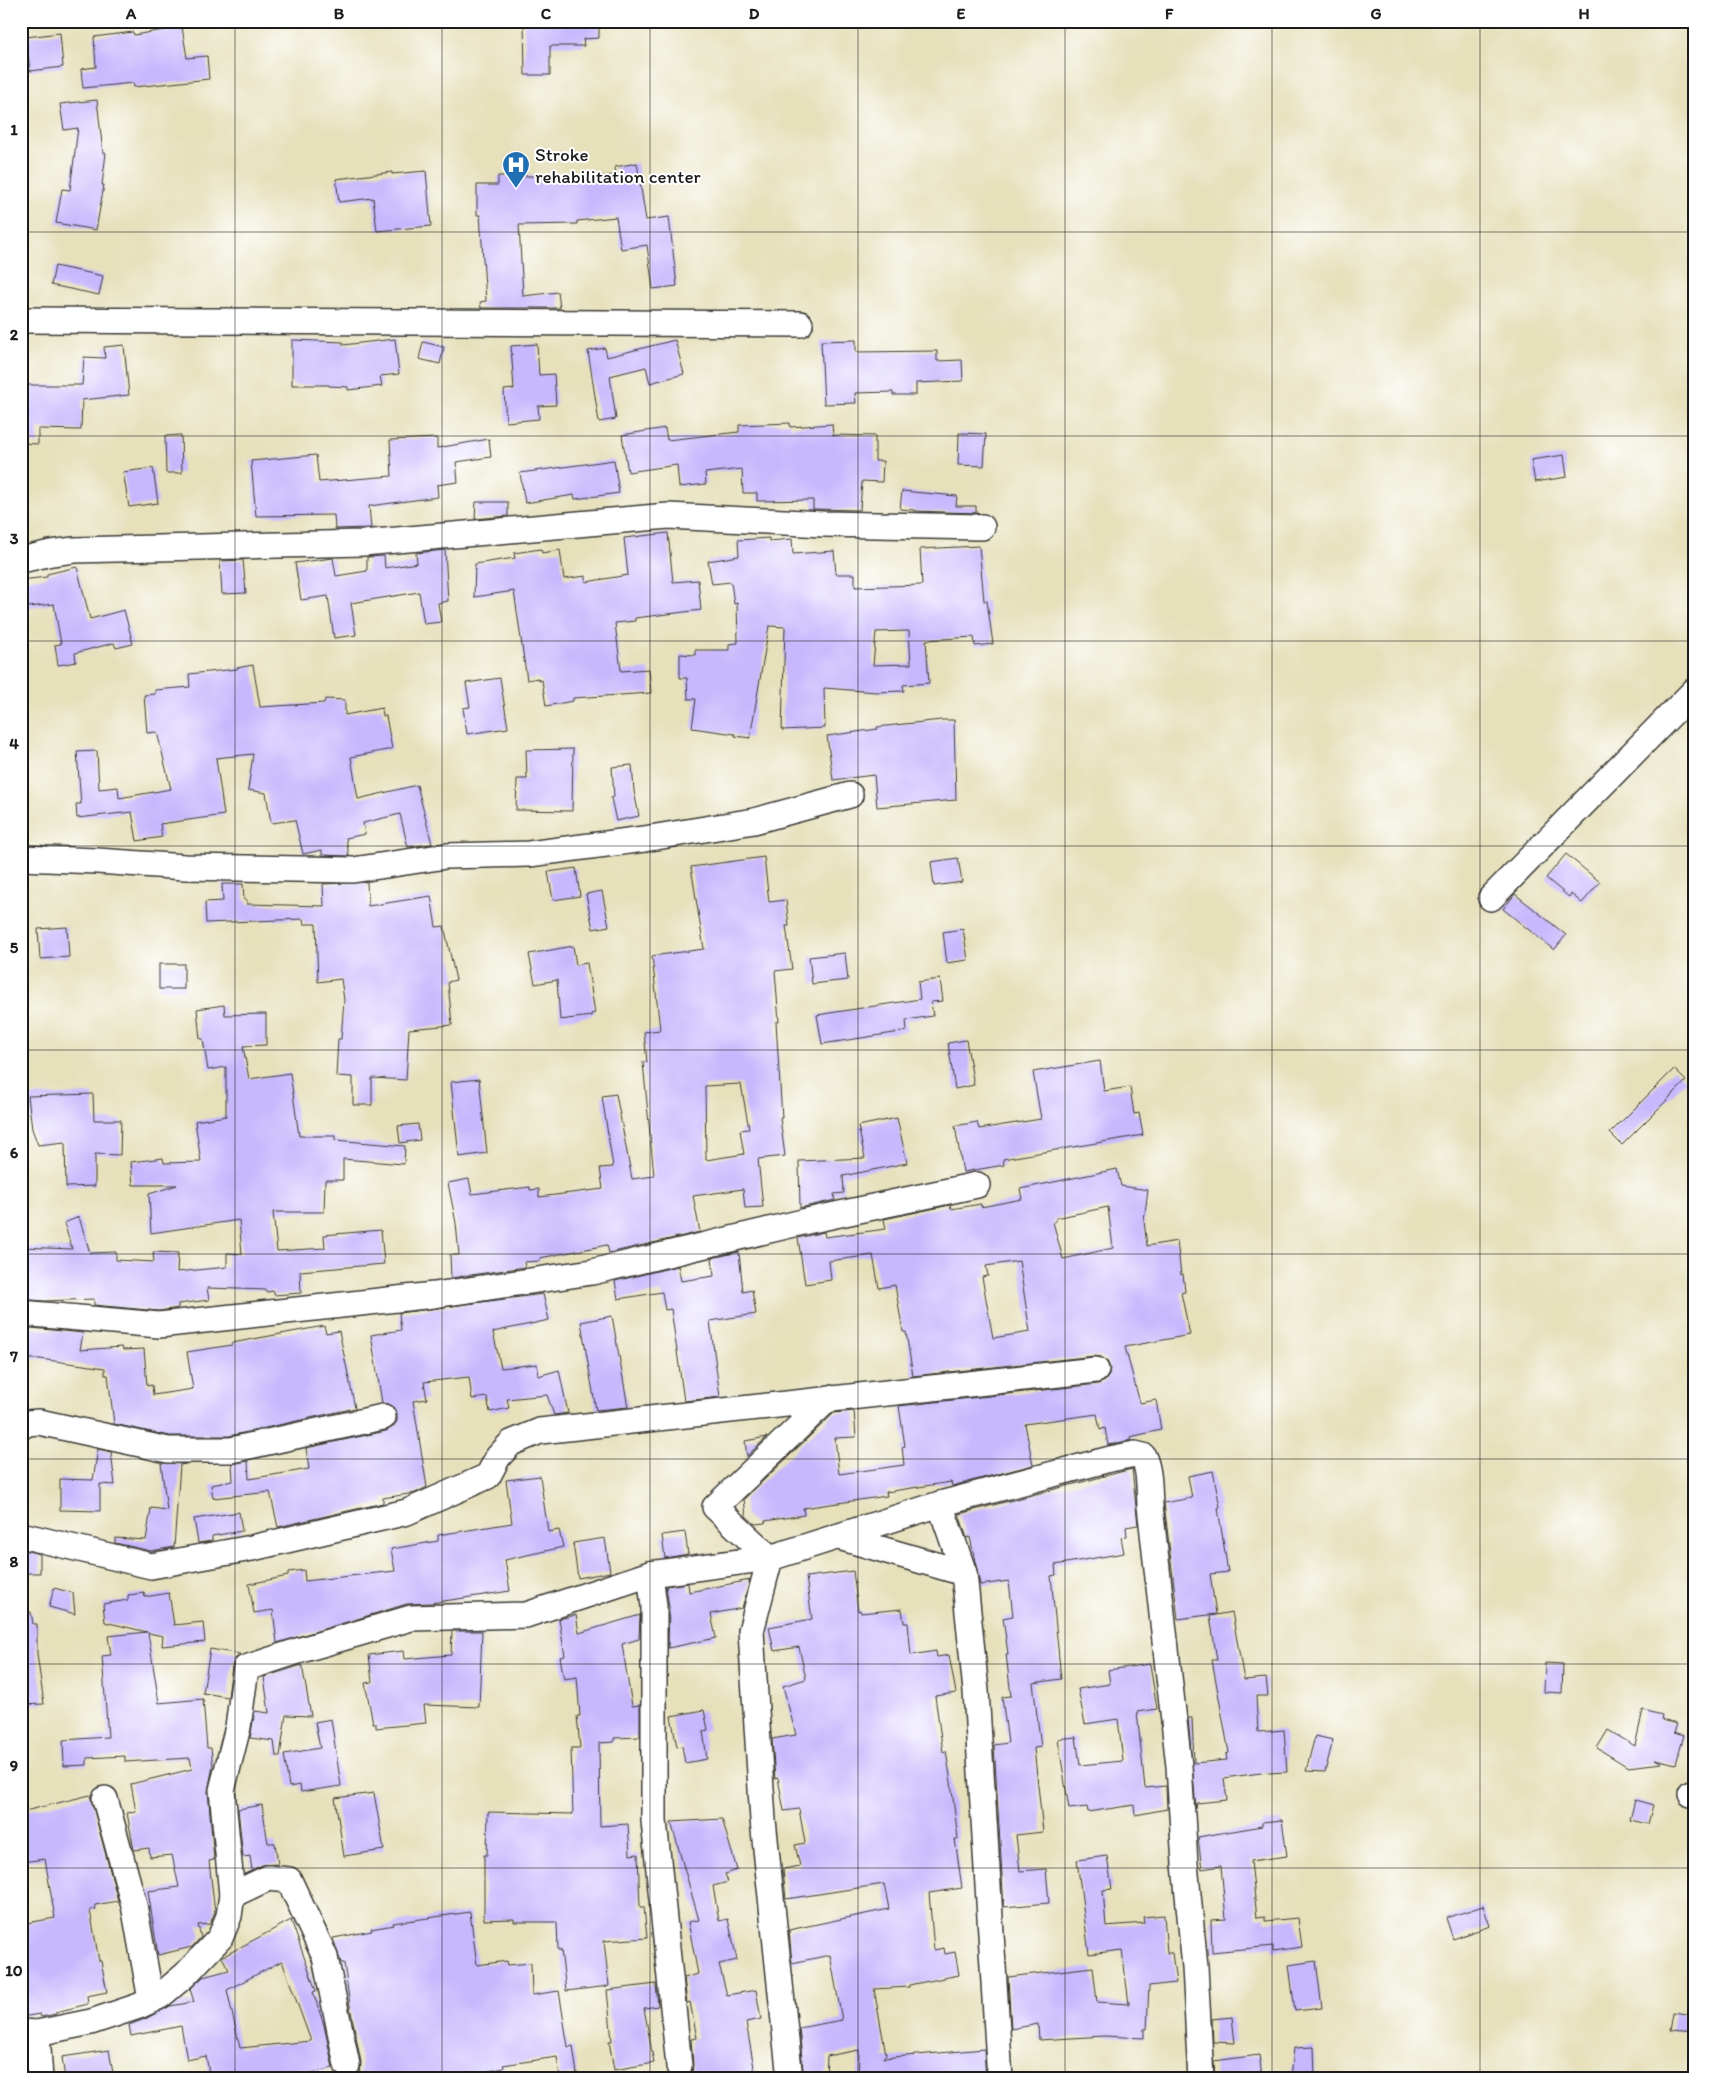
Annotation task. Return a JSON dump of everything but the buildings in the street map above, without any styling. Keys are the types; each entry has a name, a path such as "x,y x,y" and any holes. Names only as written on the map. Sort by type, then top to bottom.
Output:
{"street":[{"path":"21,320 800,324"},
{"path":"21,560 51,552 74,550 363,543 668,516 823,524 982,527"},
{"path":"1490,898 1694,692"},
{"path":"21,858 185,866 353,870 446,856 528,854 644,839 754,821 850,795"},
{"path":"21,1313 159,1324 434,1295 592,1272 807,1221 977,1185"},
{"path":"21,1535 152,1566 202,1558 408,1512 488,1476 498,1457 511,1443 540,1431 1096,1370"},
{"path":"770,1558 715,1507 829,1398"},
{"path":"21,1427 27,1423 39,1422 168,1450 230,1450 384,1417"},
{"path":"40,2079 29,2032 91,2022 139,2006 160,1996 185,1975 220,1938 229,1916 232,1895 222,1790 238,1726 246,1668 411,1618 526,1615 650,1574 770,1558 839,1538 940,1504 1135,1454 1143,1456 1147,1464 1179,1766 1185,1864 1196,1967 1201,2079"},
{"path":"940,1504 964,1573 976,1691 1000,2079"},
{"path":"839,1538 964,1573"},
{"path":"770,1558 751,1631 763,1820 790,2079"},
{"path":"650,1574 654,1606 654,1821 679,2066"},
{"path":"105,1799 134,1904 151,2000"},
{"path":"232,1895 268,1878 289,1880 325,1957 347,2065"}],"place":[{"name":"Stroke rehabilitation center","path":"516,189"}]}
